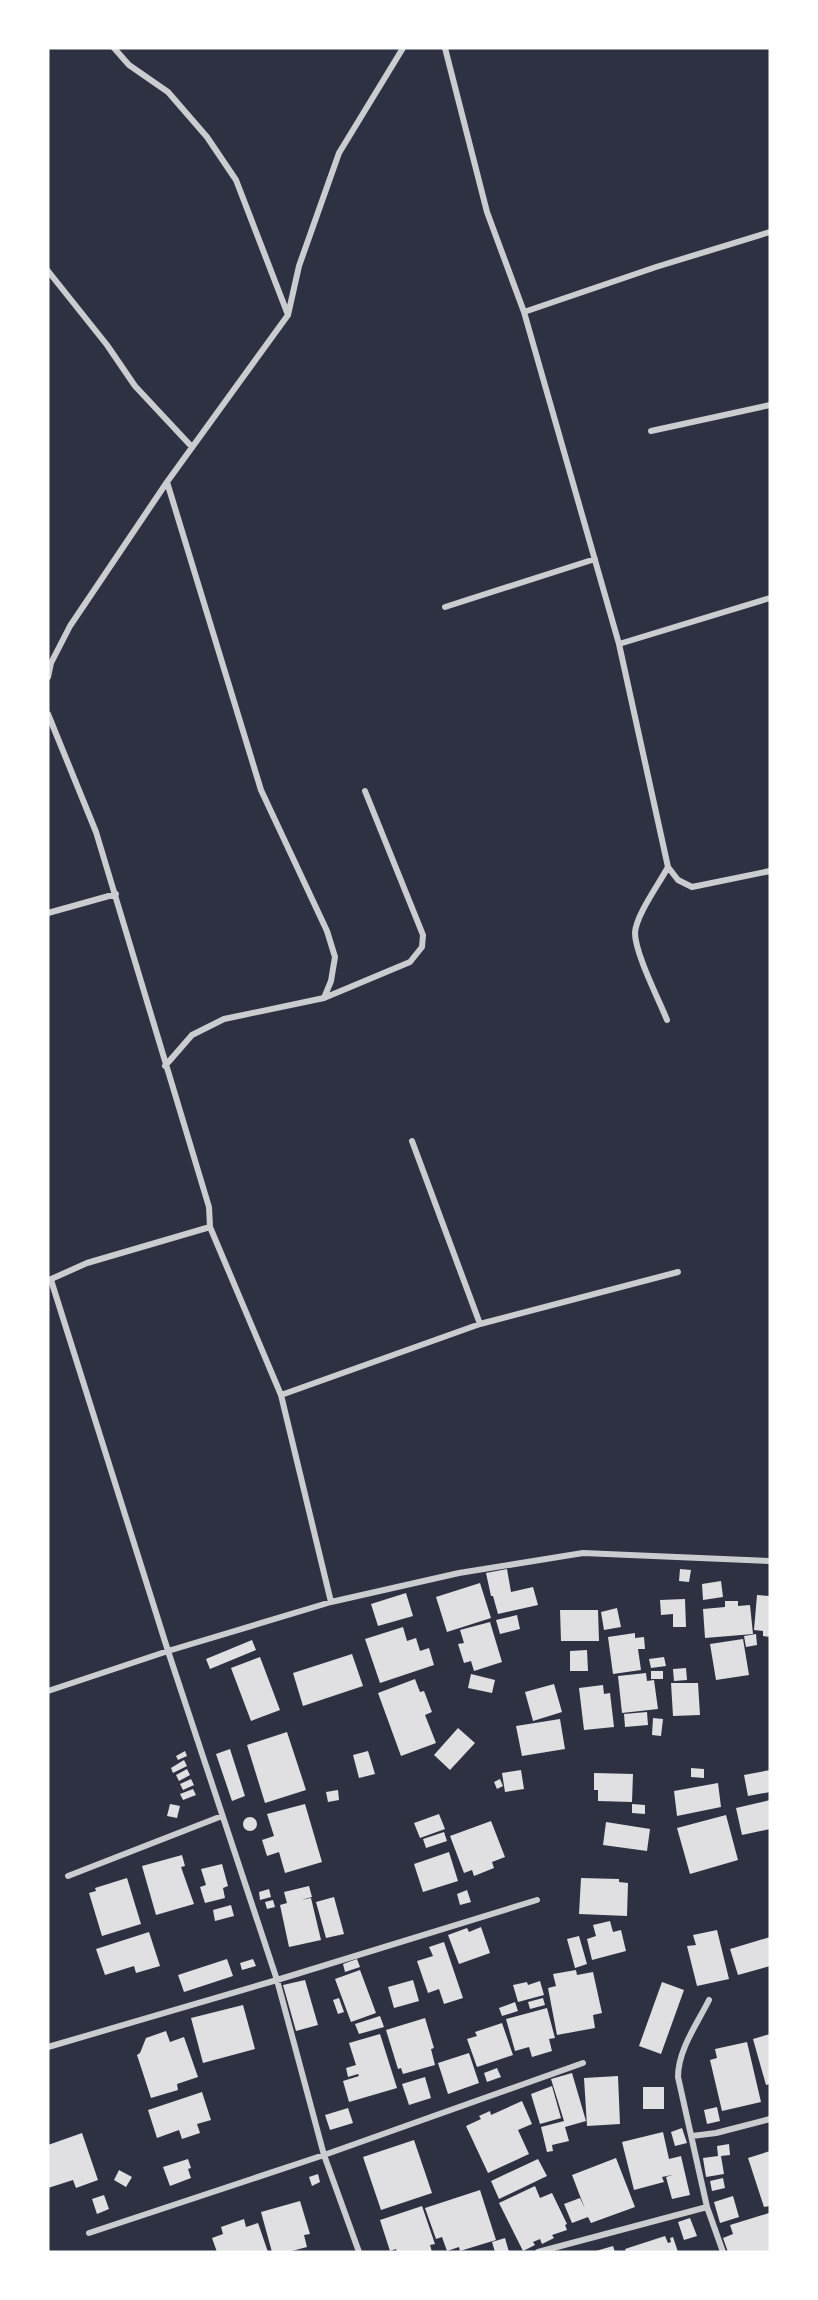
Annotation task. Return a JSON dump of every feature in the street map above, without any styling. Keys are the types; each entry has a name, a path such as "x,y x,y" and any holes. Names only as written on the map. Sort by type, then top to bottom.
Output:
{"street":[{"path":"114,48 129,65 168,92 207,137 236,180 288,315"},
{"path":"48,677 51,663 70,626 167,482 288,315 299,266 339,153 403,48"},
{"path":"445,48 487,212 524,312 619,644 668,867 678,880 692,887 769,874"},
{"path":"524,312 656,267 770,232"},
{"path":"48,271 107,345 135,386 192,447"},
{"path":"651,431 770,405"},
{"path":"167,482 261,790 327,931 336,957 331,981 324,998"},
{"path":"446,608 595,559"},
{"path":"619,644 770,598"},
{"path":"48,714 96,832 116,894 165,1066 209,1207 210,1227 281,1395 331,1602"},
{"path":"165,1066 192,1035 224,1018 324,998 410,962 422,947 423,935 365,790"},
{"path":"667,1020 639,951 635,934 639,921 668,867"},
{"path":"48,913 116,894"},
{"path":"412,1140 480,1323"},
{"path":"210,1227 87,1263 49,1280 276,1980 324,2155 359,2252"},
{"path":"281,1395 480,1323 678,1272"},
{"path":"48,1691 168,1651 331,1602 459,1573 584,1553 770,1561"},
{"path":"68,1876 222,1816"},
{"path":"48,2047 537,1900"},
{"path":"709,2000 682,2053 678,2064 678,2077 707,2207 723,2252"},
{"path":"89,2233 324,2155 583,2063"},
{"path":"692,2136 716,2133 770,2119"},
{"path":"538,2252 707,2207"}],"building":[{"path":"507,1569 511,1592 533,1587 538,1605 498,1614 486,1573"},
{"path":"680,1569 691,1570 689,1582 679,1581"},
{"path":"721,1581 723,1597 703,1600 702,1584"},
{"path":"480,1583 491,1618 447,1632 436,1597"},
{"path":"406,1593 413,1616 378,1626 371,1604"},
{"path":"757,1595 770,1596 770,1637 763,1636 763,1631 754,1630"},
{"path":"685,1599 686,1627 673,1627 673,1614 661,1615 660,1600"},
{"path":"725,1601 738,1601 738,1606 750,1605 753,1634 705,1638 703,1609 725,1607"},
{"path":"617,1608 621,1627 604,1630 601,1612"},
{"path":"560,1610 598,1610 599,1641 561,1641"},
{"path":"517,1615 520,1629 500,1634 496,1620"},
{"path":"490,1622 502,1662 474,1671 471,1661 464,1663 458,1644 464,1643 460,1630"},
{"path":"403,1627 407,1641 416,1638 420,1651 429,1648 434,1665 380,1683 365,1639"},
{"path":"635,1633 635,1638 644,1637 645,1649 638,1649 641,1670 613,1674 608,1637"},
{"path":"756,1634 757,1645 746,1647 744,1636"},
{"path":"743,1639 749,1675 716,1680 710,1644"},
{"path":"252,1640 256,1650 210,1669 206,1659"},
{"path":"587,1650 588,1671 570,1671 570,1651"},
{"path":"352,1654 363,1686 303,1706 293,1673"},
{"path":"260,1657 280,1710 251,1721 231,1668"},
{"path":"664,1657 666,1666 651,1668 649,1659"},
{"path":"686,1668 687,1680 674,1681 673,1669"},
{"path":"651,1671 663,1671 663,1679 651,1679"},
{"path":"646,1673 647,1681 654,1680 658,1709 622,1713 618,1676"},
{"path":"471,1674 495,1680 492,1693 468,1688"},
{"path":"415,1679 420,1692 424,1691 432,1712 425,1715 436,1743 401,1756 378,1693"},
{"path":"671,1683 698,1683 700,1715 673,1716"},
{"path":"554,1684 562,1712 533,1721 525,1692"},
{"path":"603,1685 604,1694 610,1693 614,1727 584,1730 579,1688"},
{"path":"647,1712 648,1725 625,1727 624,1714"},
{"path":"653,1718 663,1719 661,1736 652,1735"},
{"path":"560,1719 565,1749 522,1756 516,1726"},
{"path":"458,1728 475,1743 450,1770 434,1755"},
{"path":"287,1732 306,1790 265,1803 247,1745"},
{"path":"230,1749 245,1796 232,1801 216,1754"},
{"path":"185,1751 187,1756 178,1760 176,1756"},
{"path":"368,1751 375,1774 359,1778 353,1755"},
{"path":"184,1760 187,1766 173,1773 171,1768"},
{"path":"691,1768 704,1769 704,1778 691,1777"},
{"path":"187,1769 190,1775 179,1781 176,1775"},
{"path":"521,1770 524,1789 505,1792 502,1773"},
{"path":"770,1770 770,1792 748,1796 744,1775"},
{"path":"594,1773 633,1774 632,1802 598,1801 598,1790 594,1790"},
{"path":"191,1779 194,1785 183,1790 180,1784"},
{"path":"500,1779 503,1786 497,1789 494,1782"},
{"path":"718,1783 721,1807 677,1816 674,1791"},
{"path":"193,1789 196,1795 183,1800 180,1794"},
{"path":"338,1790 339,1800 328,1802 326,1792"},
{"path":"770,1800 770,1829 742,1835 736,1808"},
{"path":"170,1804 180,1806 177,1818 167,1816"},
{"path":"305,1804 322,1862 285,1873 279,1852 267,1856 262,1840 274,1836 267,1814"},
{"path":"632,1804 645,1805 645,1814 632,1813"},
{"path":"439,1814 445,1829 420,1838 414,1823"},
{"path":"726,1815 738,1860 690,1874 677,1828"},
{"path":"247,1817 253,1817 257,1824 253,1831 247,1831 243,1827 243,1821"},
{"path":"491,1821 505,1857 492,1862 494,1868 474,1876 472,1870 464,1873 450,1836"},
{"path":"606,1822 650,1829 647,1851 603,1845"},
{"path":"444,1832 447,1841 426,1848 423,1839"},
{"path":"449,1852 458,1881 423,1892 414,1864"},
{"path":"182,1855 185,1866 181,1867 194,1904 156,1915 142,1866"},
{"path":"222,1864 228,1886 223,1888 225,1898 205,1903 200,1887 206,1885 201,1869"},
{"path":"127,1878 141,1924 102,1936 89,1893 96,1891 95,1888"},
{"path":"581,1878 619,1879 619,1882 628,1883 627,1916 579,1914"},
{"path":"309,1886 312,1897 301,1900 311,1898 321,1940 289,1947 280,1905 287,1903 284,1892"},
{"path":"269,1889 271,1897 260,1900 259,1892"},
{"path":"467,1890 471,1902 460,1905 457,1894"},
{"path":"334,1897 344,1934 326,1938 316,1902"},
{"path":"273,1900 275,1907 267,1909 265,1902"},
{"path":"231,1905 234,1916 215,1921 213,1910"},
{"path":"610,1921 613,1932 621,1930 626,1951 592,1960 587,1939 596,1936 593,1925"},
{"path":"481,1927 490,1953 459,1964 448,1935 467,1928 469,1932"},
{"path":"717,1930 729,1979 697,1986 687,1946 696,1945 693,1935"},
{"path":"149,1932 160,1966 136,1973 134,1966 105,1975 96,1949"},
{"path":"579,1936 587,1964 575,1968 567,1939"},
{"path":"770,1937 770,1966 738,1975 730,1949"},
{"path":"444,1942 463,1998 444,2004 439,1989 428,1993 417,1961 433,1956 429,1947"},
{"path":"227,1959 233,1976 184,1992 178,1975"},
{"path":"253,1959 256,1966 242,1970 240,1963"},
{"path":"357,1959 360,1967 345,1972 343,1964"},
{"path":"360,1970 376,2013 351,2022 335,1979"},
{"path":"576,1970 577,1975 593,1972 602,2013 593,2015 595,2028 557,2035 548,1988 556,1986 553,1974"},
{"path":"305,1980 318,2025 296,2031 283,1985"},
{"path":"413,1980 419,2001 394,2008 388,1987"},
{"path":"540,1981 544,1995 518,2002 513,1985 527,1982 528,1985"},
{"path":"662,1982 684,1990 661,2054 639,2046"},
{"path":"339,1998 344,2012 338,2014 333,2000"},
{"path":"543,1998 545,2005 530,2009 528,2002"},
{"path":"515,2002 518,2011 502,2016 499,2008"},
{"path":"243,2005 255,2049 203,2063 191,2018"},
{"path":"547,2008 555,2038 549,2039 552,2051 532,2057 529,2047 515,2051 506,2019"},
{"path":"380,2016 384,2027 359,2034 355,2024"},
{"path":"425,2018 434,2048 431,2049 435,2065 403,2074 401,2068 398,2069 386,2030"},
{"path":"502,2023 513,2055 477,2067 467,2039 477,2036 475,2032"},
{"path":"166,2031 170,2042 184,2037 198,2077 177,2084 178,2090 151,2098 137,2055 146,2038"},
{"path":"380,2034 397,2088 349,2102 343,2081 359,2076 358,2074 348,2077 346,2068 356,2065 349,2043"},
{"path":"770,2034 770,2084 766,2085 753,2039"},
{"path":"747,2042 761,2102 722,2111 710,2060 717,2058 715,2049"},
{"path":"469,2053 479,2083 448,2094 438,2063"},
{"path":"497,2068 501,2077 487,2082 484,2073"},
{"path":"572,2073 586,2121 565,2127 569,2141 552,2145 553,2151 547,2152 541,2127 564,2121 551,2079"},
{"path":"618,2076 620,2124 587,2126 584,2078"},
{"path":"425,2077 431,2098 409,2105 402,2084"},
{"path":"552,2086 561,2118 540,2124 531,2094"},
{"path":"643,2087 664,2087 664,2109 643,2109"},
{"path":"202,2092 211,2120 197,2124 200,2133 182,2139 179,2130 157,2138 148,2110"},
{"path":"522,2101 532,2124 518,2130 529,2154 488,2173 466,2126 481,2119 479,2116 490,2111 491,2115"},
{"path":"717,2107 720,2121 707,2124 704,2110"},
{"path":"348,2108 353,2123 330,2130 325,2115"},
{"path":"682,2128 687,2143 675,2146 671,2132"},
{"path":"663,2132 669,2159 681,2156 690,2195 672,2199 666,2177 672,2175 662,2177 664,2182 634,2190 622,2142"},
{"path":"82,2133 98,2180 76,2188 73,2180 48,2188 48,2145"},
{"path":"414,2140 432,2193 381,2210 363,2157"},
{"path":"729,2144 730,2155 721,2156 724,2174 706,2177 703,2158 718,2156 717,2146"},
{"path":"770,2151 770,2206 764,2207 748,2158"},
{"path":"616,2158 635,2207 591,2223 588,2217 572,2223 564,2204 580,2198 585,2209 572,2175"},
{"path":"188,2159 191,2178 170,2186 163,2167"},
{"path":"538,2159 547,2176 499,2199 491,2181"},
{"path":"119,2170 132,2177 126,2187 114,2180"},
{"path":"318,2174 320,2182 312,2186 309,2177"},
{"path":"723,2178 725,2188 712,2191 710,2181"},
{"path":"535,2186 540,2198 552,2193 567,2224 565,2225 567,2230 552,2235 554,2238 542,2244 540,2239 533,2242 535,2245 523,2251 499,2203"},
{"path":"480,2190 496,2240 460,2251 459,2247 447,2251 442,2237 436,2239 425,2208"},
{"path":"104,2195 109,2209 97,2214 92,2199"},
{"path":"733,2196 739,2217 720,2223 714,2202"},
{"path":"300,2201 310,2234 304,2235 307,2247 288,2252 272,2252 261,2212"},
{"path":"422,2206 435,2244 430,2245 432,2252 397,2252 396,2249 390,2251 380,2220"},
{"path":"769,2213 770,2252 728,2252 723,2238 733,2234 730,2225"},
{"path":"690,2218 697,2236 684,2240 678,2222"},
{"path":"244,2219 246,2227 258,2223 268,2252 217,2252 212,2238 223,2234 221,2227"},
{"path":"665,2236 668,2243 673,2237 678,2252 626,2252 625,2249"},
{"path":"505,2238 509,2252 495,2252 492,2242"},
{"path":"613,2246 615,2252 596,2252 596,2251"}]}
